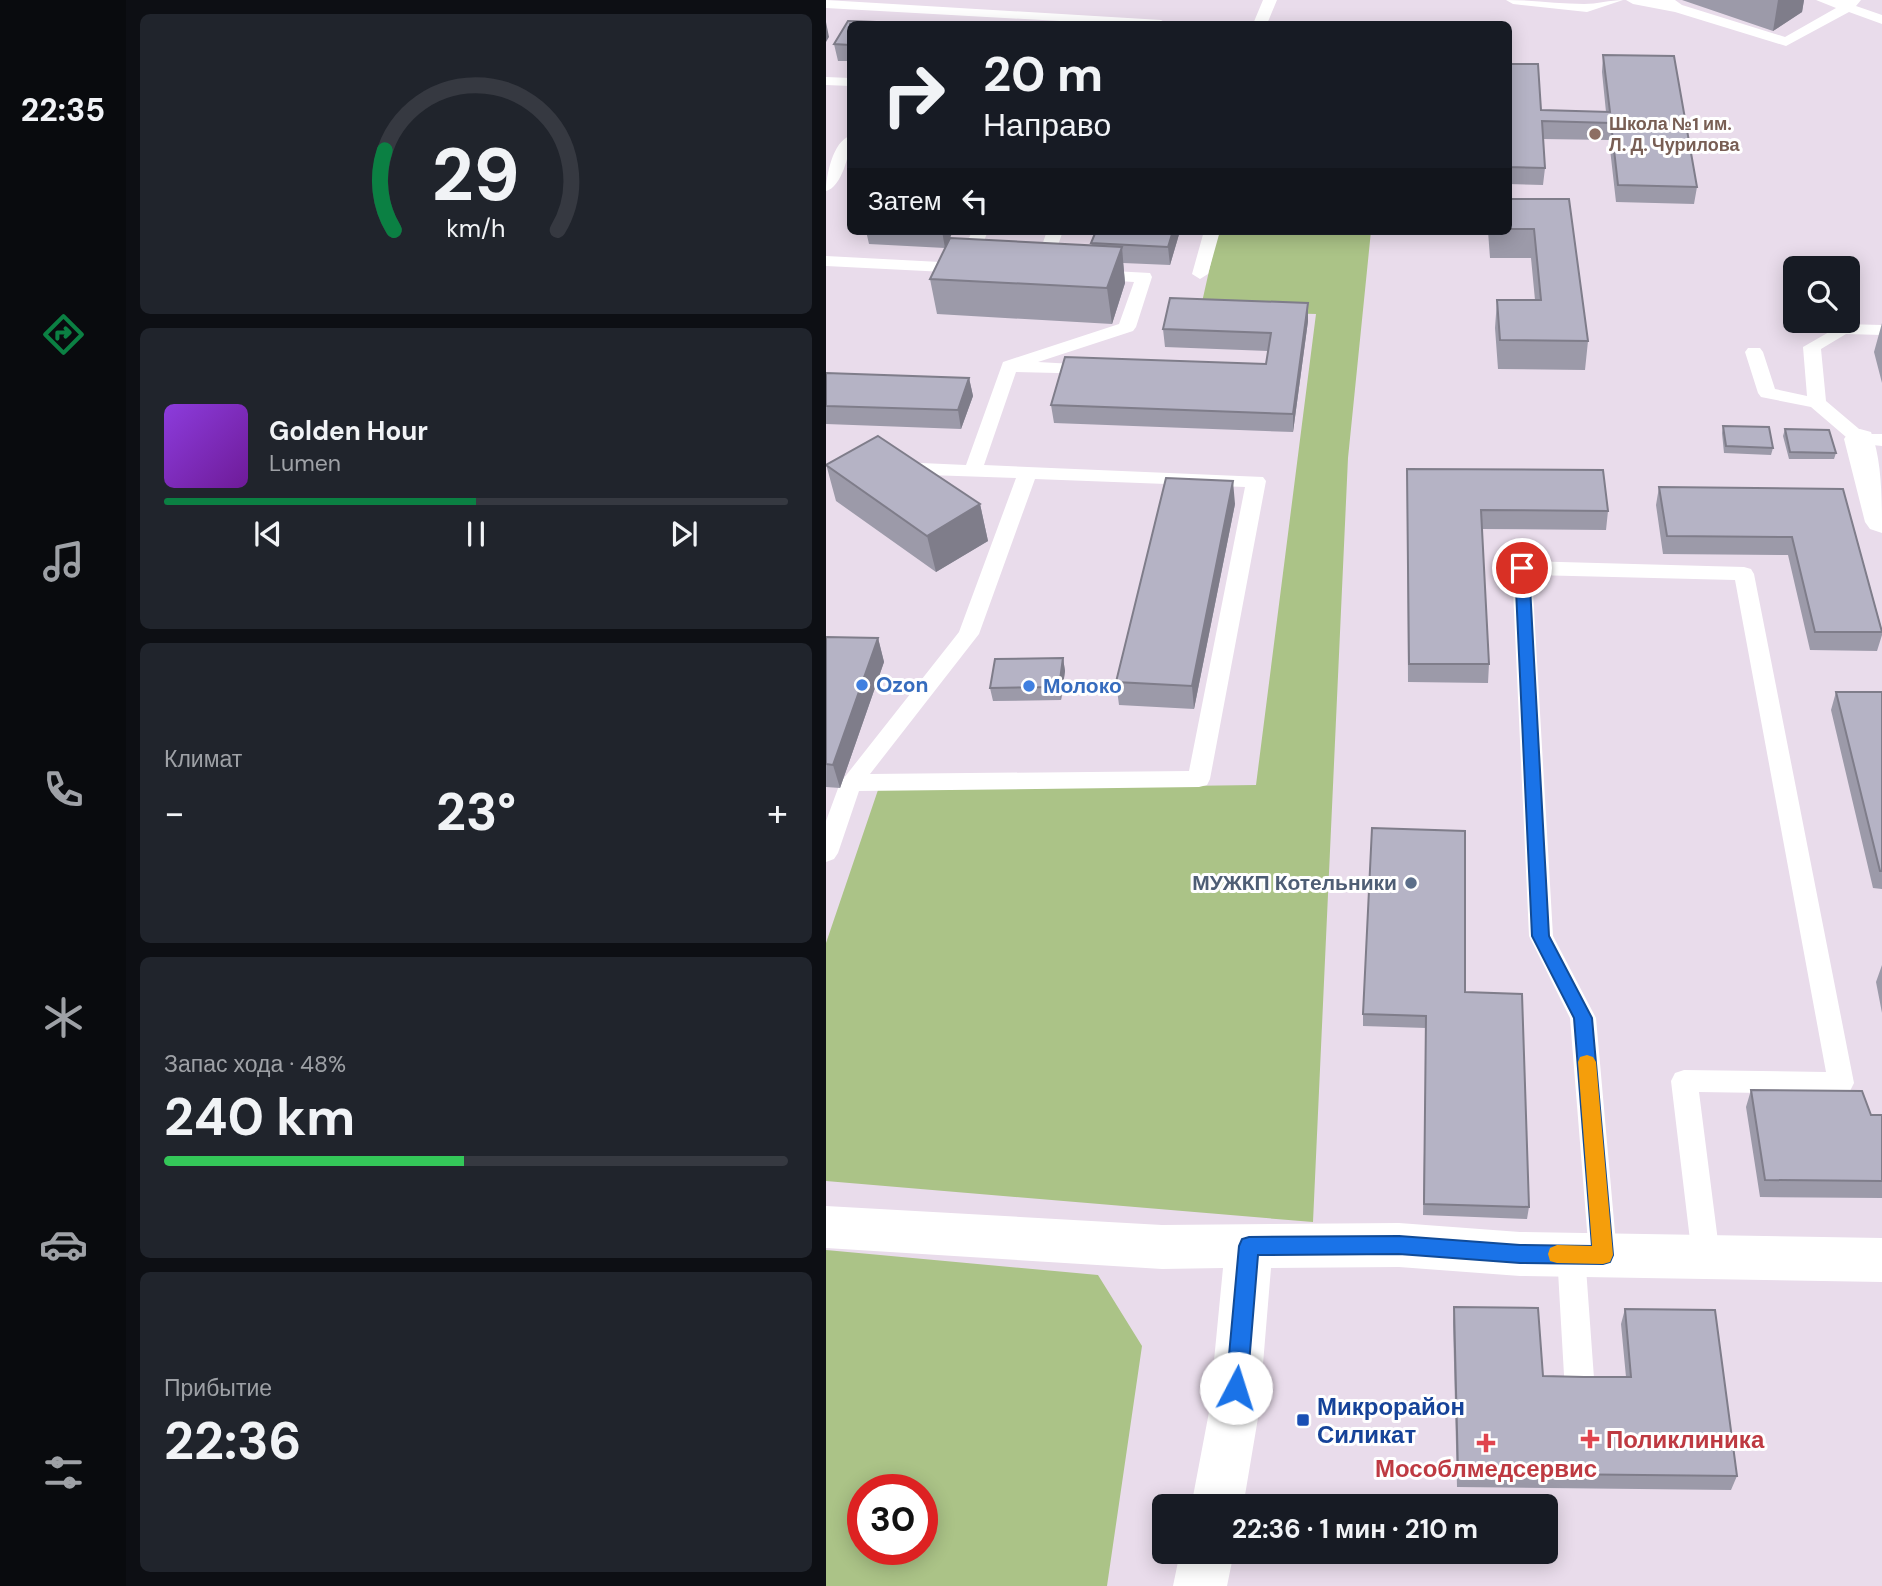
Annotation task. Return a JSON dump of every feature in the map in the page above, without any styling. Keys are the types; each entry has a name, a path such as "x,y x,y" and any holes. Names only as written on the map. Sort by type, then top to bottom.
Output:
{"street":[{"path":"1871,439 1882,522"},
{"path":"826,1227 1162,1247 1399,1245 1520,1254 1882,1260"},
{"path":"1219,1494 1234,1412 1249,1246"},
{"path":"1200,1586 1205,1564"}],"lane":[{"path":"1261,21 1270,0"},
{"path":"1513,0 1587,8 1616,0"},
{"path":"1633,0 1672,4 1786,42 1851,4"},
{"path":"1823,0 1851,4 1882,20"},
{"path":"826,4 1121,21"},
{"path":"826,81 847,82"},
{"path":"826,186 847,147"},
{"path":"826,261 971,268 979,235"},
{"path":"1049,248 1054,235"},
{"path":"1200,274 1211,235"},
{"path":"1009,366 1127,327 1144,277 1075,274"},
{"path":"1817,403 1812,347 1843,329 1882,330"},
{"path":"1754,352 1767,393 1817,403 1871,439"},
{"path":"1009,366 1107,370"},
{"path":"973,471 1009,366"},
{"path":"851,783 1199,779 1256,481 880,467"},
{"path":"826,853 851,783 970,634 1028,473"},
{"path":"1580,1392 1587,1255 1583,1018 1541,936 1522,568 1744,574 1841,1083 1684,1081 1706,1257"}],"green space":[{"path":"1217,235 1371,235 1348,458 1313,1222 826,1181 826,943 878,790 1256,785 1316,314 1200,311"},
{"path":"826,1250 1098,1275 1142,1346 1107,1586 826,1586"}],"building":[{"path":"847,23 847,45 834,44"},
{"name":"Школа №1 им. Л. Д. Чурилова","path":"1603,55 1674,56 1697,187 1618,185 1611,123 1542,121 1545,168 1512,167 1512,64 1538,64 1541,110 1610,112"},
{"path":"1512,199 1569,199 1588,341 1500,340 1497,300 1541,300 1534,229 1512,229"},
{"path":"1094,235 1172,235 1168,247 1091,243"},
{"path":"950,238 1122,247 1107,288 930,279"},
{"path":"1170,298 1308,303 1293,414 1051,405 1065,357 1266,364 1271,333 1163,329"},
{"path":"826,373 969,378 958,410 826,406"},
{"path":"1723,426 1769,427 1773,448 1726,446"},
{"path":"1785,429 1829,430 1836,453 1790,452"},
{"path":"878,436 980,504 927,536 826,465"},
{"path":"1407,469 1603,470 1608,511 1481,510 1489,664 1409,664"},
{"path":"1166,478 1233,481 1192,686 1116,682"},
{"path":"1659,487 1843,489 1882,632 1815,632 1792,537 1667,536"},
{"path":"826,637 878,638 833,765 826,764"},
{"path":"1063,658 1059,687 990,688 995,659"},
{"path":"1836,692 1882,692 1882,871 1880,871"},
{"path":"1372,828 1465,831 1465,992 1522,994 1529,1207 1424,1204 1426,1016 1363,1014"},
{"path":"1751,1090 1862,1091 1871,1115 1882,1115 1882,1181 1765,1180"},
{"name":"Поликлиника","path":"1454,1307 1538,1308 1543,1376 1584,1377 1631,1377 1625,1309 1715,1310 1737,1476 1458,1473"}],"slow traffic":[{"path":"1557,1254 1603,1255 1587,1062"}],"place":[{"name":"Школа №1 им. Л. Д. Чурилова","path":"1595,134"},
{"name":"Ozon","path":"862,685"},
{"name":"Молоко","path":"1029,686"},
{"name":"МУЖКП Котельники","path":"1411,883"},
{"name":"Микрорайон Силикат","path":"1303,1420"},
{"name":"Поликлиника","path":"1590,1439"},
{"name":"Мособлмедсервис","path":"1486,1443"}],"route":[{"path":"1236,1388 1249,1246 1399,1245 1520,1254 1603,1255 1583,1018 1541,936 1522,568"}]}
